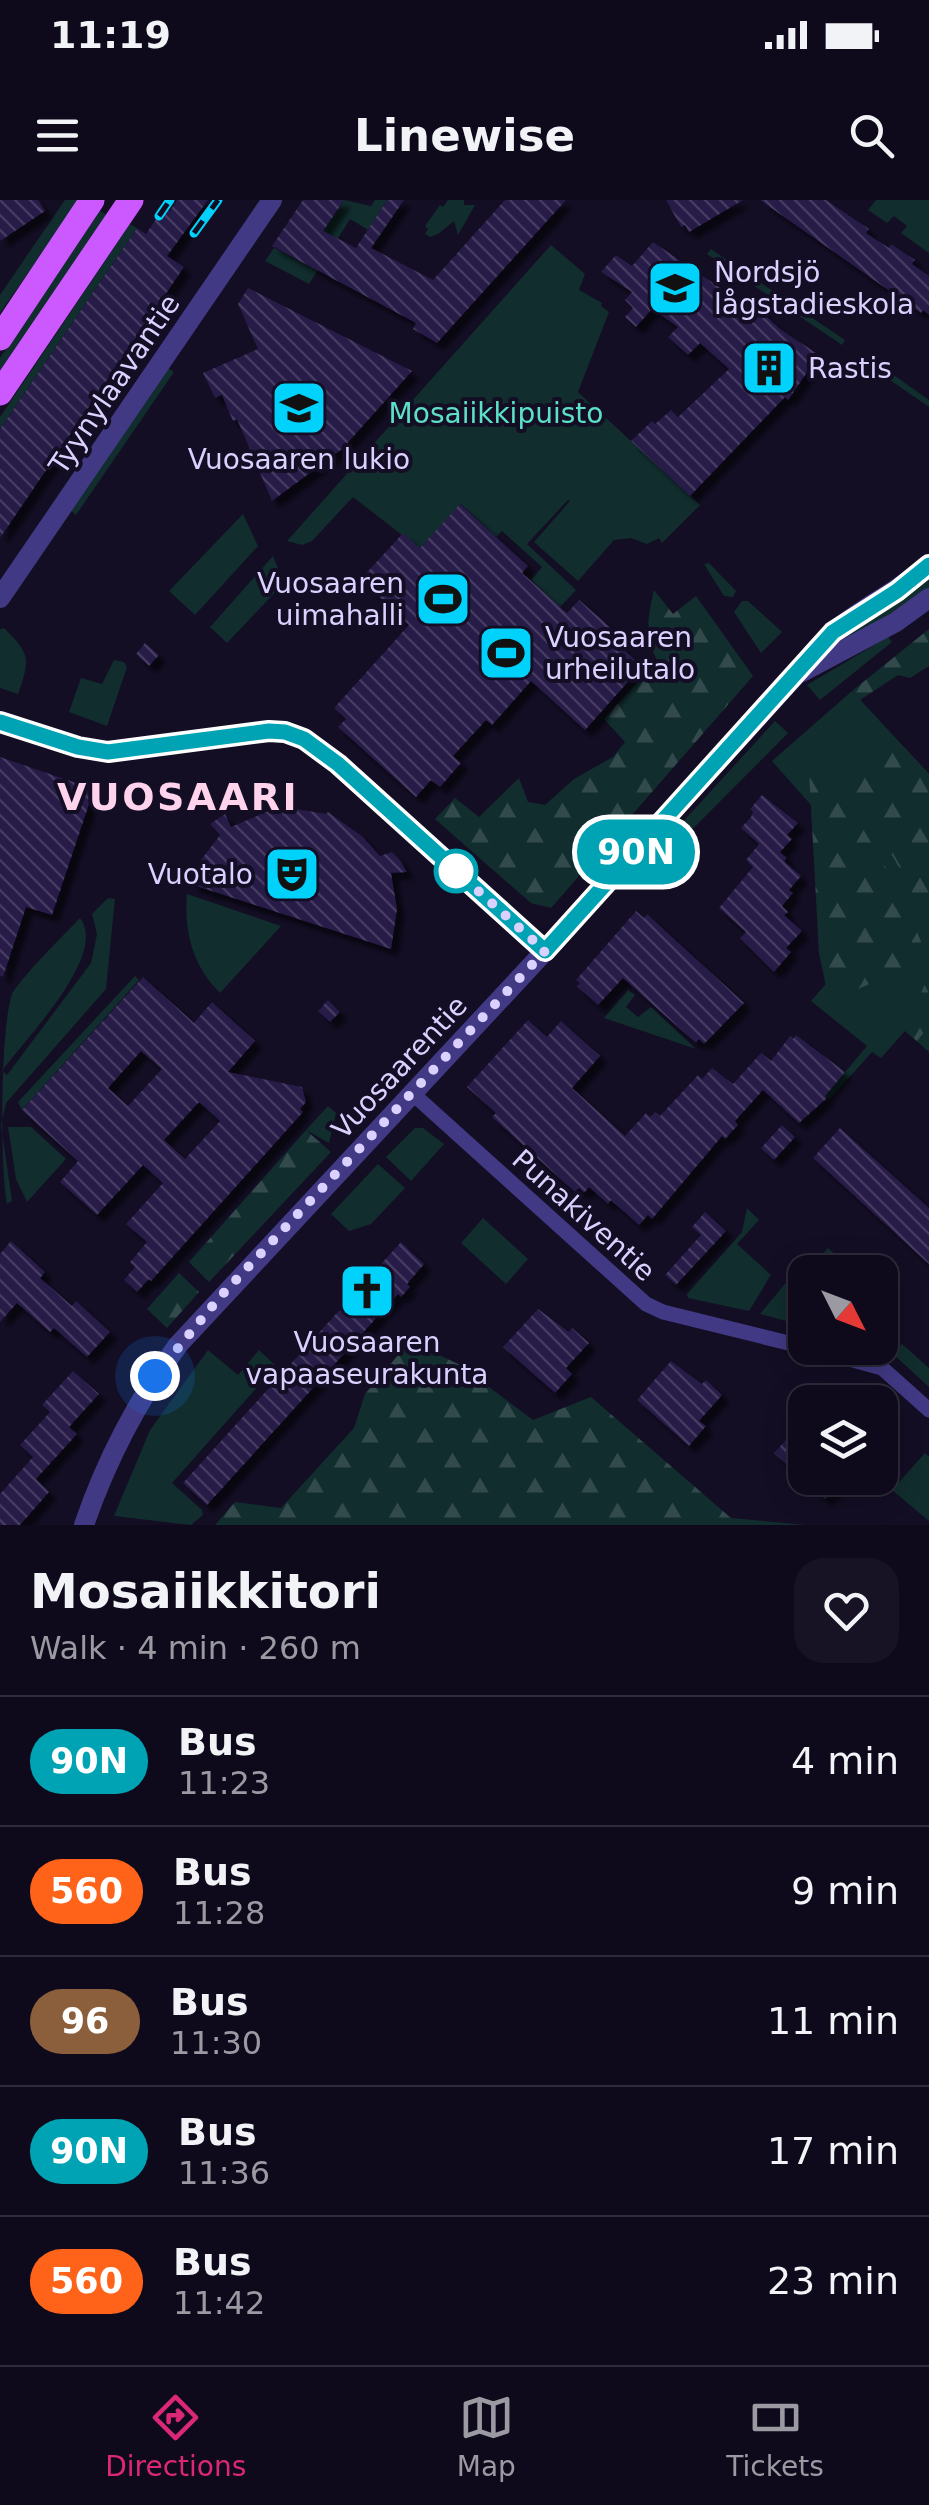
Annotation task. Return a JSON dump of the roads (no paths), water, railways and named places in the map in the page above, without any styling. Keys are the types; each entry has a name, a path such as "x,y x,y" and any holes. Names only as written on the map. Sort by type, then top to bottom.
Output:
{"main road":[{"path":"0,338 92,200"},
{"path":"0,393 132,200"}],"street":[{"name":"Tyynylaavantie","path":"0,598 272,200"},
{"name":"Vuosaarentie","path":"84,1525 107,1463 133,1410 178,1345 545,951 833,632 929,566"},
{"name":"Vuosaarentie","path":"796,675 896,622 929,598"},
{"path":"0,722 78,747 108,752 269,731 304,739 338,764 545,951"},
{"name":"Punakiventie","path":"412,1092 646,1304 663,1312 788,1342"},
{"name":"Punakiventie","path":"871,1365 882,1368 929,1410"}],"railway":[{"path":"159,216 170,200"},
{"path":"194,233 218,200"}],"place":[{"name":"Nordsjö lågstadieskola","path":"675,288"},
{"name":"Rastis","path":"769,368"},
{"name":"Vuosaaren lukio","path":"299,408"},
{"name":"Vuosaaren uimahalli","path":"443,599"},
{"name":"Vuosaaren urheilutalo","path":"506,653"},
{"name":"Vuotalo","path":"292,874"},
{"name":"Vuosaaren vapaaseurakunta","path":"367,1291"}],"district":[{"name":"VUOSAARI","path":"178,797"}],"park label":[{"name":"Mosaiikkipuisto","path":"496,413"}]}
